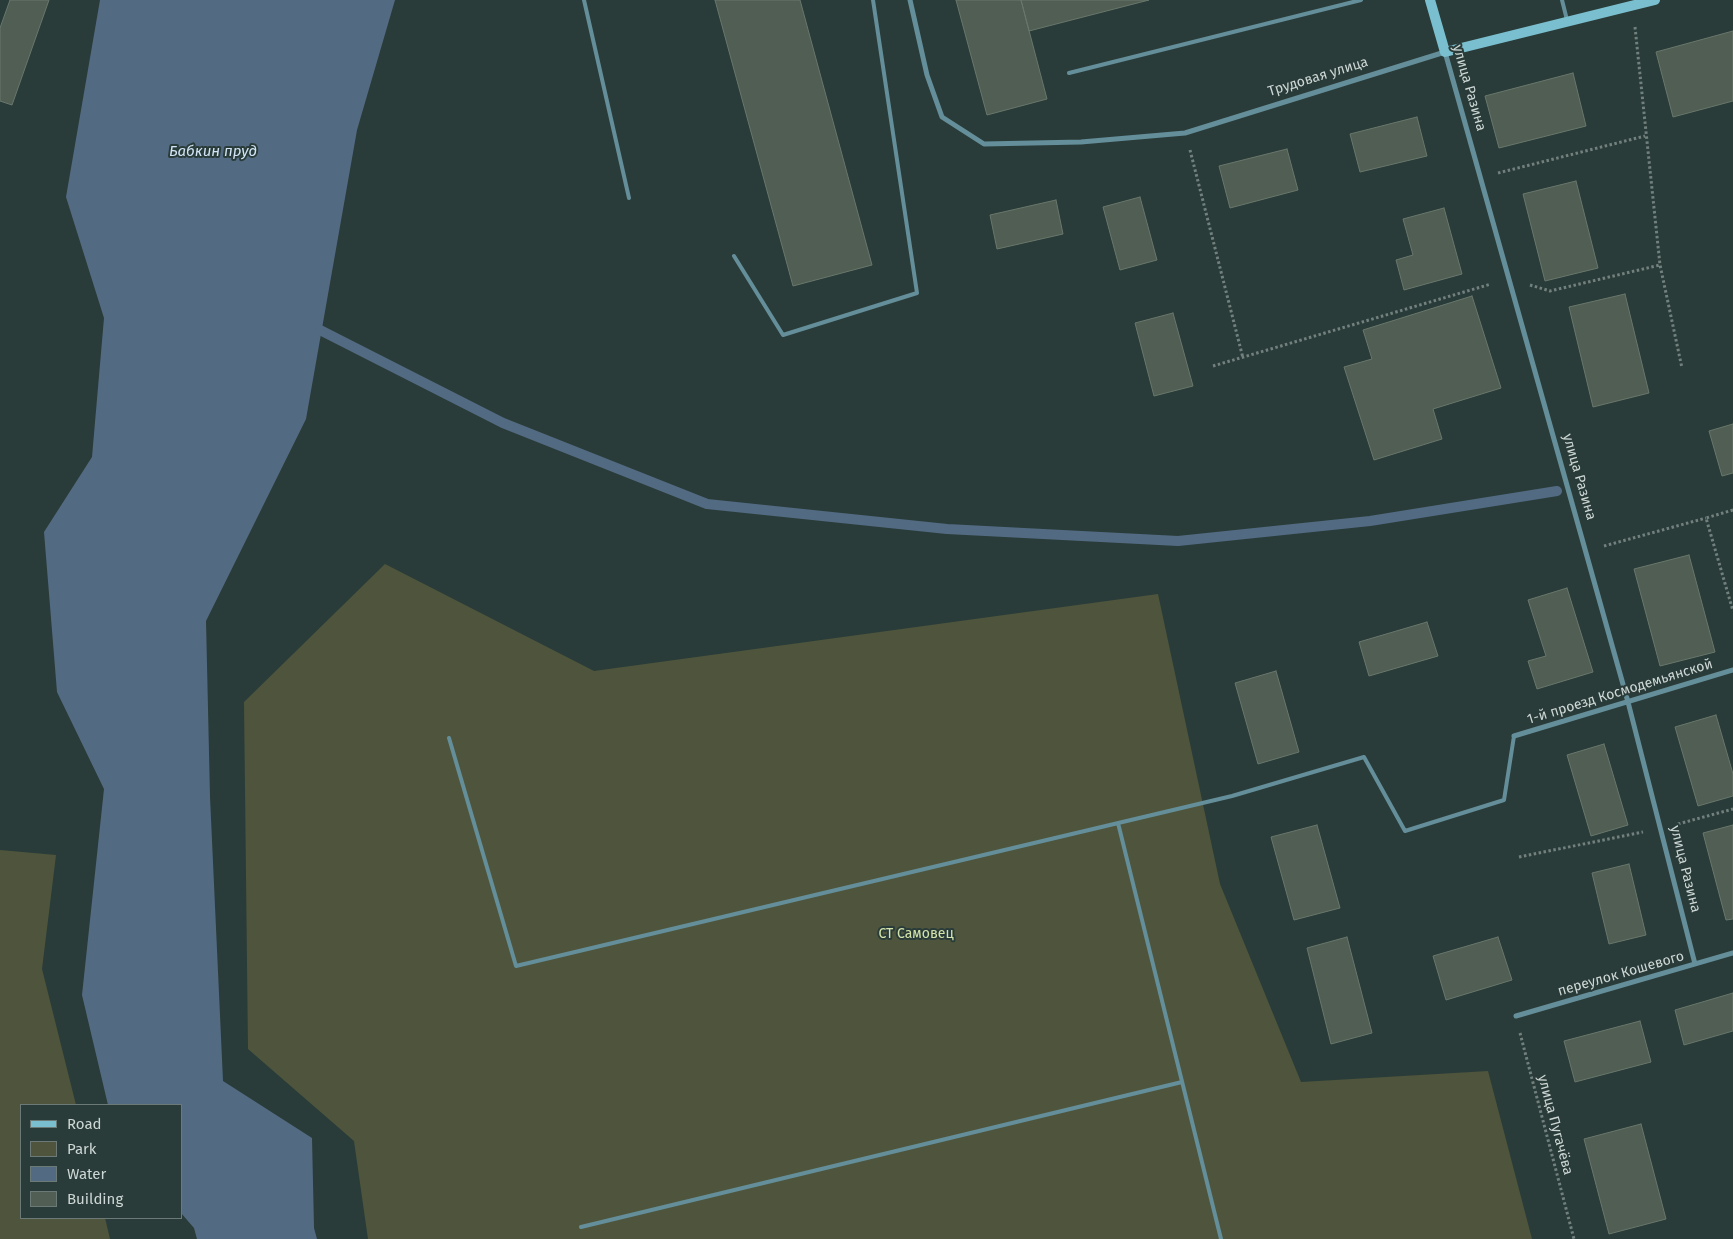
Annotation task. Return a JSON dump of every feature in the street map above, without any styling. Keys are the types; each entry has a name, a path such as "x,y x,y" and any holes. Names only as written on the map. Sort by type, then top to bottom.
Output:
{"street":[{"name":"Трудовая улица","path":"910,0 927,75 942,117 984,144 1081,142 1185,133 1445,52 1655,0"},
{"name":"улица Разина","path":"1430,0 1628,702 1695,964"},
{"name":"1-й проезд Космодемьянской","path":"1514,736 1733,670"},
{"name":"переулок Кошевого","path":"1516,1016 1733,954"}],"lane":[{"path":"584,0 630,198"},
{"path":"734,256 783,334 917,293 873,0"},
{"path":"1069,73 1361,0"},
{"path":"1562,0 1568,23"},
{"path":"449,738 516,966 1232,796 1364,757 1405,832 1504,800 1514,736"},
{"path":"1118,823 1221,1239"},
{"path":"581,1227 1182,1082"}],"path":[{"path":"1633,6 1645,136 1660,265 1682,368"},
{"path":"1185,133 1243,358"},
{"path":"1480,177 1645,136"},
{"path":"1213,366 1508,278 1550,291 1660,265"},
{"path":"1586,551 1733,510"},
{"path":"1706,518 1733,611"},
{"path":"1519,857 1660,829 1733,809"},
{"name":"улица Пугачёва","path":"1516,1016 1574,1239"}],"green space":[{"name":"СТ Самовец","path":"385,564 594,671 1158,594 1220,884 1301,1082 1488,1071 1532,1239 368,1239 354,1141 248,1049 244,702"},
{"path":"0,850 56,855 42,969 76,1104 20,1104 20,1219 105,1219 110,1239 0,1239"}],"water":[{"name":"Бабкин пруд","path":"100,0 395,0 357,130 306,419 206,621 210,797 223,1081 312,1138 314,1228 317,1239 197,1239 194,1228 182,1214 182,1104 108,1104 82,995 104,789 57,692 44,532 92,457 104,318 66,197"}],"building":[{"path":"10,0 49,0 12,105 0,101 0,28"},
{"path":"715,0 800,0 872,265 793,286"},
{"path":"956,0 1021,0 1047,99 987,115"},
{"path":"1021,0 1149,0 1029,31"},
{"path":"1733,31 1733,101 1673,117 1656,52"},
{"path":"1573,73 1586,126 1499,148 1485,96"},
{"path":"1417,117 1427,156 1360,172 1350,134"},
{"path":"1287,149 1298,190 1230,208 1219,166"},
{"path":"1576,181 1598,268 1545,281 1523,194"},
{"path":"1140,197 1157,260 1120,270 1103,207"},
{"path":"1056,200 1063,234 997,249 990,215"},
{"path":"1444,208 1462,274 1404,290 1396,260 1413,255 1403,219"},
{"path":"1625,294 1649,393 1593,407 1569,307"},
{"path":"1472,296 1501,388 1433,409 1442,439 1374,460 1344,367 1372,359 1363,330"},
{"path":"1173,313 1193,386 1154,396 1135,323"},
{"path":"1733,424 1733,473 1722,476 1709,431"},
{"path":"1689,555 1715,652 1660,666 1634,569"},
{"path":"1567,588 1593,672 1537,689 1528,661 1546,656 1528,600"},
{"path":"1427,622 1438,656 1369,676 1359,642"},
{"path":"1276,671 1299,752 1258,764 1235,683"},
{"path":"1716,715 1733,774 1733,796 1698,806 1675,727"},
{"path":"1604,744 1628,825 1591,836 1567,755"},
{"path":"1317,825 1340,908 1294,920 1271,837"},
{"path":"1733,825 1733,919 1726,920 1703,833"},
{"path":"1629,864 1646,935 1609,944 1592,873"},
{"path":"1347,937 1372,1033 1331,1044 1307,948"},
{"path":"1498,937 1512,980 1446,1000 1433,956"},
{"path":"1733,993 1733,1031 1684,1045 1675,1010"},
{"path":"1640,1021 1651,1062 1575,1082 1564,1041"},
{"path":"1641,1124 1666,1219 1609,1234 1584,1139"}],"waterway":[{"path":"320,330 503,423 707,504 947,529 1178,541 1370,521 1557,491"}]}
